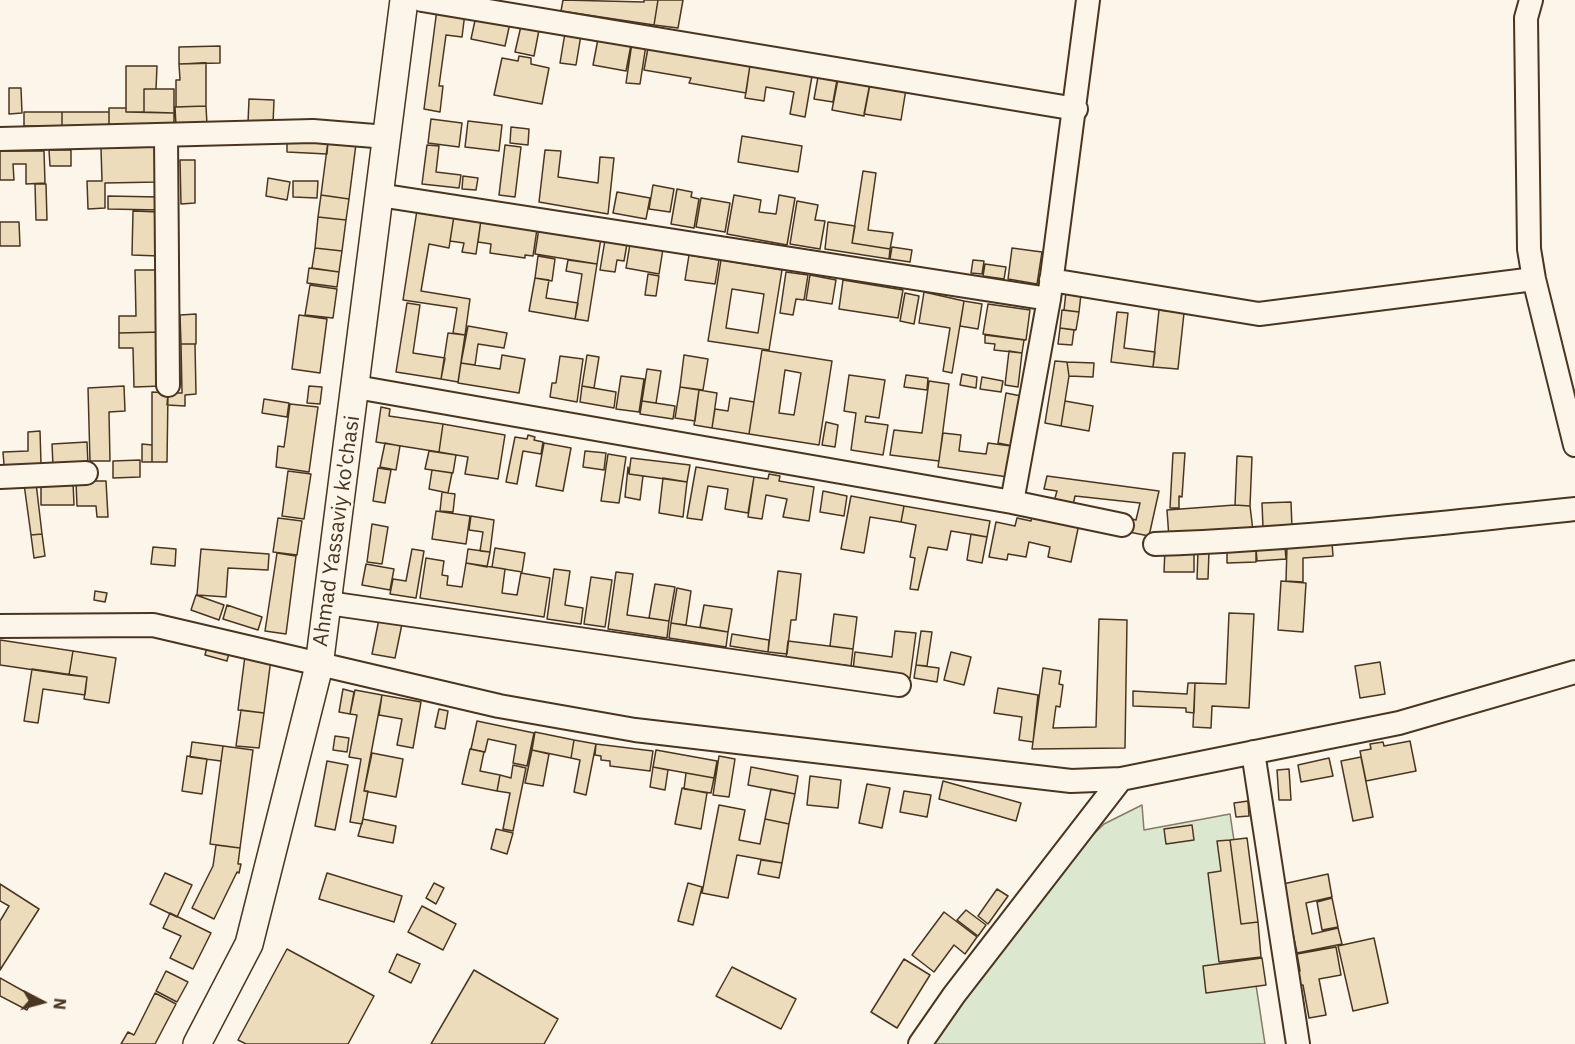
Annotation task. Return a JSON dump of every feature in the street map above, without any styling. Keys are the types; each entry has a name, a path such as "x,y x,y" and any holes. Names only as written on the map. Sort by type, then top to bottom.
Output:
{"main road":[{"name":"Ahmad Yassaviy ko'chasi","path":"197,1044 249,944 319,666 404,0"}],"street":[{"path":"422,0 1076,109"},
{"path":"1012,502 1050,290 1076,109 1088,0"},
{"path":"1531,0 1526,18 1529,249 1534,279 1575,445"},
{"path":"0,140 312,131 387,137"},
{"path":"166,136 168,385"},
{"path":"379,195 1050,290 1259,314 1534,279"},
{"path":"356,387 1012,502 1122,525"},
{"path":"0,477 86,473"},
{"path":"1155,544 1240,541 1390,529 1575,510"},
{"path":"328,603 899,685"},
{"path":"0,626 153,625 319,666 499,706 635,730 1071,781 1121,779 1399,723 1575,672"},
{"path":"1253,752 1298,1044"},
{"path":"920,1044 954,995 1121,779"}],"green space":[{"path":"1142,805 1144,830 1230,814 1265,1044 929,1044 1071,856 1104,824"}],"building":[{"path":"563,0 644,2 644,0 658,0 654,25 561,11"},
{"path":"658,0 683,0 678,28 654,25"},
{"path":"437,9 465,13 462,37 446,35 439,86 443,86 440,112 424,109"},
{"path":"476,16 510,23 505,46 471,39"},
{"path":"521,26 539,30 534,56 515,52"},
{"path":"565,33 581,35 576,65 560,63"},
{"path":"598,39 631,45 626,71 593,65"},
{"path":"632,43 646,45 640,84 626,83"},
{"path":"220,46 220,63 179,64 179,47"},
{"path":"648,48 750,65 746,93 689,83 691,78 644,70"},
{"path":"519,56 531,58 531,64 549,68 542,104 494,95 502,58 518,61"},
{"path":"206,63 206,106 176,107 176,80 180,80 179,64"},
{"path":"750,65 812,76 805,117 790,114 794,92 766,87 764,101 745,98"},
{"path":"126,66 157,66 156,89 144,89 144,112 126,112"},
{"path":"818,77 837,80 833,102 814,99"},
{"path":"838,79 870,84 864,116 832,110"},
{"path":"870,83 906,89 901,120 864,114"},
{"path":"9,88 21,88 22,113 9,114"},
{"path":"144,89 174,89 174,113 144,112"},
{"path":"249,99 274,100 273,124 248,123"},
{"path":"206,106 207,125 176,126 175,107"},
{"path":"109,108 126,108 126,112 174,113 174,129 109,129"},
{"path":"24,112 62,112 62,126 24,126"},
{"path":"62,112 109,112 109,129 62,129"},
{"path":"431,119 462,123 459,147 428,143"},
{"path":"468,121 502,125 499,151 465,147"},
{"path":"511,127 529,129 528,145 510,143"},
{"path":"742,136 802,146 798,172 738,162"},
{"path":"287,138 328,141 327,154 287,152"},
{"path":"328,141 356,144 349,199 321,195"},
{"path":"427,145 439,146 436,172 461,175 459,188 422,184"},
{"path":"505,145 521,147 515,197 499,195"},
{"path":"158,147 158,182 105,183 105,208 88,209 87,181 102,181 101,148"},
{"path":"49,150 71,150 71,166 50,166"},
{"path":"545,150 561,151 558,177 598,183 600,157 614,158 608,214 539,202"},
{"path":"0,151 44,151 45,183 26,184 26,164 13,164 14,180 0,180"},
{"path":"180,160 195,160 195,203 181,204"},
{"path":"863,171 876,173 868,230 893,233 890,249 852,243"},
{"path":"463,176 478,178 476,190 462,189"},
{"path":"268,178 290,182 287,200 266,196"},
{"path":"293,181 318,181 317,198 293,197"},
{"path":"35,184 46,184 47,220 36,220"},
{"path":"653,185 674,189 670,212 649,209"},
{"path":"677,189 692,192 691,197 699,199 694,228 671,224"},
{"path":"617,192 650,198 646,219 613,213"},
{"path":"321,195 349,199 346,220 318,217"},
{"path":"734,195 761,200 759,212 776,214 779,195 795,198 787,245 727,234"},
{"path":"108,196 159,197 159,210 108,209"},
{"path":"701,198 730,203 725,232 696,227"},
{"path":"797,201 818,205 815,220 825,221 820,249 790,244"},
{"path":"417,210 454,216 449,248 429,244 421,291 470,299 465,335 453,333 457,308 403,300"},
{"path":"133,211 159,212 159,256 132,255"},
{"path":"454,216 481,220 476,254 462,252 464,243 450,241"},
{"path":"318,217 346,220 342,251 315,248"},
{"path":"481,220 537,229 533,256 525,255 525,258 490,253 491,244 478,242"},
{"path":"0,222 19,222 20,246 0,246"},
{"path":"828,222 855,226 852,243 890,249 889,259 825,249"},
{"path":"539,228 601,238 597,264 535,254"},
{"path":"605,240 627,244 624,261 617,260 615,272 600,270"},
{"path":"630,244 663,249 659,274 626,268"},
{"path":"892,247 912,250 910,262 890,259"},
{"path":"315,248 342,251 339,272 312,268"},
{"path":"1012,248 1042,252 1037,284 1008,279"},
{"path":"689,255 719,260 715,284 685,280"},
{"path":"538,256 555,259 552,281 535,278"},
{"path":"568,260 597,264 588,321 575,319 582,274 566,271"},
{"path":"721,260 782,270 769,350 708,341","holes":["732,289 764,294 758,333 726,328"]},
{"path":"973,260 984,261 982,274 971,273"},
{"path":"985,264 1006,267 1004,279 983,276"},
{"path":"309,268 339,272 337,287 307,283"},
{"path":"135,270 160,270 161,332 119,333 119,316 136,316"},
{"path":"786,272 808,275 804,300 796,299 793,315 780,313"},
{"path":"648,274 659,276 656,296 645,295"},
{"path":"810,275 836,280 832,304 806,300"},
{"path":"535,278 549,280 546,298 578,303 575,319 529,311"},
{"path":"843,280 903,290 898,318 839,309"},
{"path":"310,285 337,289 333,318 305,315"},
{"path":"924,292 964,301 952,373 943,371 950,328 919,323"},
{"path":"1066,292 1081,294 1079,312 1064,310"},
{"path":"905,293 919,296 914,324 900,321"},
{"path":"964,301 982,304 978,329 960,326"},
{"path":"407,303 420,305 413,353 445,358 441,379 396,372"},
{"path":"988,304 1030,310 1026,340 983,334"},
{"path":"1062,310 1079,312 1076,330 1060,328"},
{"path":"1159,310 1184,313 1178,369 1153,367"},
{"path":"1117,312 1128,313 1124,348 1155,352 1153,367 1111,362"},
{"path":"196,314 196,344 181,344 180,315"},
{"path":"299,315 327,319 320,373 292,369"},
{"path":"468,326 507,333 504,348 478,344 475,365 461,363"},
{"path":"1060,328 1074,330 1072,345 1058,344"},
{"path":"161,332 162,386 134,387 133,348 119,348 119,333"},
{"path":"448,333 465,335 458,382 441,379"},
{"path":"985,335 1024,340 1022,353 994,350 995,344 985,343"},
{"path":"181,344 195,344 196,394 185,395 185,406 167,405 168,393 182,393"},
{"path":"762,350 832,361 819,445 749,434","holes":["785,370 801,373 794,415 779,413"]},
{"path":"1009,351 1022,353 1018,387 1005,385"},
{"path":"502,355 525,359 519,393 458,383 461,363 500,369"},
{"path":"587,355 599,357 594,388 582,386"},
{"path":"684,355 708,359 703,390 680,387"},
{"path":"560,356 583,359 577,402 550,397 552,383 556,383"},
{"path":"1055,361 1067,362 1069,376 1061,426 1045,423"},
{"path":"1067,362 1094,363 1093,377 1069,376"},
{"path":"647,369 661,371 656,403 642,401"},
{"path":"962,374 977,377 976,388 960,385"},
{"path":"849,375 885,380 879,418 866,416 865,422 888,425 883,455 851,450 856,413 844,411"},
{"path":"906,375 928,378 927,390 904,387"},
{"path":"621,376 644,379 639,412 616,409"},
{"path":"982,377 1003,381 1001,392 980,389"},
{"path":"929,381 949,384 939,461 890,455 894,430 922,433"},
{"path":"124,386 125,411 109,412 110,461 90,461 88,388"},
{"path":"309,386 322,387 320,404 307,403"},
{"path":"582,386 616,392 614,408 580,402"},
{"path":"680,387 699,390 695,421 675,418"},
{"path":"699,390 717,393 712,428 694,425"},
{"path":"152,392 168,393 167,462 152,462"},
{"path":"1006,393 1021,396 1013,446 998,443"},
{"path":"730,398 754,402 749,434 712,428 715,409 728,411"},
{"path":"264,399 289,403 287,417 262,413"},
{"path":"642,401 675,406 673,419 640,414"},
{"path":"1065,401 1093,406 1089,431 1061,426"},
{"path":"290,404 318,407 309,472 276,467 278,446 284,447"},
{"path":"381,407 390,409 389,416 443,424 439,452 376,442"},
{"path":"826,422 838,425 835,447 822,445"},
{"path":"443,424 505,435 498,479 465,474 468,457 439,452"},
{"path":"40,431 41,464 4,465 3,452 28,451 28,432"},
{"path":"943,433 961,435 959,451 986,454 988,443 1011,446 1008,477 938,467"},
{"path":"528,435 535,437 534,440 543,442 541,454 523,451 517,484 506,482 515,437 527,439"},
{"path":"87,442 88,465 53,466 52,444"},
{"path":"385,443 400,446 396,470 380,467"},
{"path":"544,443 571,448 563,491 536,486"},
{"path":"142,444 152,445 152,462 142,462"},
{"path":"429,451 456,455 453,473 425,469"},
{"path":"585,451 606,453 604,470 583,467"},
{"path":"1173,453 1185,453 1179,508 1170,508"},
{"path":"608,454 626,457 619,503 601,501"},
{"path":"1237,456 1252,457 1250,506 1235,505"},
{"path":"631,458 690,465 687,482 629,474"},
{"path":"140,460 140,477 113,478 113,461"},
{"path":"628,467 629,474 643,476 640,500 625,497"},
{"path":"696,467 754,477 748,513 725,509 728,489 708,486 702,520 687,518"},
{"path":"378,468 391,470 385,503 373,501"},
{"path":"432,470 452,473 448,493 429,489"},
{"path":"288,471 311,474 304,519 282,516"},
{"path":"769,474 780,476 779,481 814,487 809,521 783,517 787,499 766,495 762,519 748,517 754,477 768,479"},
{"path":"1047,476 1159,491 1149,536 1124,531 1127,518 1136,520 1140,503 1075,496 1072,510 1053,505 1057,491 1044,489"},
{"path":"663,478 687,482 683,517 659,513"},
{"path":"76,481 106,481 108,517 97,517 96,506 77,506"},
{"path":"73,482 74,505 41,505 41,483"},
{"path":"36,483 42,534 31,535 24,484"},
{"path":"823,491 847,496 844,516 820,512"},
{"path":"442,492 455,494 453,512 440,511"},
{"path":"851,496 904,506 901,522 870,517 864,553 841,549"},
{"path":"1291,502 1292,528 1263,528 1262,503"},
{"path":"904,506 990,521 987,537 951,531 947,550 928,547 918,590 910,589 915,558 910,557 916,525 901,522"},
{"path":"1250,506 1253,531 1169,538 1167,510"},
{"path":"436,511 470,516 466,544 432,539"},
{"path":"1032,515 1079,524 1071,562 1048,557 1050,547 1029,542 1026,557 1008,554 1007,560 989,557 996,522 1015,526 1017,518 1031,521"},
{"path":"471,516 494,520 490,552 480,551 483,532 469,530"},
{"path":"278,518 302,521 297,555 273,552"},
{"path":"372,524 388,527 382,564 367,562"},
{"path":"42,534 45,556 34,558 31,535"},
{"path":"971,534 987,537 982,563 967,560"},
{"path":"1332,543 1333,556 1303,558 1303,582 1286,581 1287,547"},
{"path":"153,547 176,549 175,566 151,564"},
{"path":"1285,547 1286,559 1257,561 1256,548"},
{"path":"495,548 525,553 522,572 492,567"},
{"path":"1256,548 1256,562 1227,563 1227,550"},
{"path":"201,549 269,554 268,570 228,568 226,597 197,595"},
{"path":"412,549 424,551 416,598 390,594 393,579 406,581"},
{"path":"468,549 490,552 487,567 466,563"},
{"path":"1165,549 1194,549 1194,572 1164,572"},
{"path":"1198,551 1209,551 1208,579 1197,579"},
{"path":"277,553 296,556 286,634 265,631"},
{"path":"426,558 444,561 442,575 448,576 447,585 462,587 466,563 505,569 502,593 517,595 521,573 550,578 544,617 420,598"},
{"path":"366,564 394,569 390,590 362,585"},
{"path":"554,569 570,571 565,605 583,608 581,624 547,619"},
{"path":"778,571 801,574 796,620 791,620 787,654 768,652"},
{"path":"616,572 633,574 627,615 669,621 667,638 608,629"},
{"path":"591,577 612,580 605,627 584,624"},
{"path":"1281,581 1306,583 1303,632 1278,630"},
{"path":"655,584 675,587 669,621 649,618"},
{"path":"677,588 691,591 686,625 671,623"},
{"path":"95,591 107,593 105,602 94,600"},
{"path":"196,595 224,605 219,620 191,610"},
{"path":"227,605 262,617 258,630 223,619"},
{"path":"704,605 732,609 728,632 700,627"},
{"path":"1229,613 1254,614 1249,708 1212,706 1211,728 1193,727 1195,683 1226,684"},
{"path":"834,614 857,617 853,649 830,646"},
{"path":"379,619 402,624 395,658 372,654"},
{"path":"1099,619 1127,620 1125,748 1032,749 1043,668 1061,671 1059,684 1063,685 1060,707 1056,706 1053,728 1096,727"},
{"path":"671,623 728,632 726,647 669,638"},
{"path":"895,631 916,633 910,678 853,670 855,652 892,657"},
{"path":"921,631 932,632 927,666 916,665"},
{"path":"732,634 769,640 768,652 730,646"},
{"path":"0,640 73,651 69,675 0,665"},
{"path":"788,641 853,649 851,666 786,658"},
{"path":"208,643 230,649 227,661 205,655"},
{"path":"73,651 116,658 109,703 84,699 87,677 69,675"},
{"path":"951,652 971,657 964,685 944,680"},
{"path":"245,656 271,659 264,713 238,710"},
{"path":"1380,662 1385,694 1360,698 1355,666"},
{"path":"916,665 939,668 937,682 914,678"},
{"path":"32,669 87,677 85,695 43,689 38,723 24,721"},
{"path":"1188,683 1195,683 1194,713 1186,712 1186,708 1133,706 1133,691 1187,694"},
{"path":"998,688 1038,695 1033,742 1019,740 1022,717 994,713"},
{"path":"343,689 354,692 350,714 339,712"},
{"path":"355,690 382,695 364,791 368,791 362,824 350,822 361,759 349,757 357,715 350,714"},
{"path":"382,695 421,702 413,748 397,745 402,719 379,715"},
{"path":"439,709 448,711 445,729 435,727"},
{"path":"241,710 264,713 259,748 236,746"},
{"path":"477,721 534,733 527,766 513,763 516,745 488,739 485,752 471,749"},
{"path":"535,732 574,740 571,758 532,750"},
{"path":"335,736 349,738 347,752 333,750"},
{"path":"574,740 596,744 586,795 574,792 580,760 571,758"},
{"path":"1410,741 1416,771 1366,781 1360,751 1371,749 1370,744 1383,742 1384,746"},
{"path":"192,742 223,746 221,761 190,757"},
{"path":"596,744 653,751 650,771 610,766 610,761 601,760 601,756 595,755"},
{"path":"223,746 253,750 240,848 210,844"},
{"path":"470,749 484,752 480,771 500,775 497,791 462,784"},
{"path":"532,750 549,754 543,786 525,783"},
{"path":"656,750 717,761 714,778 653,767"},
{"path":"372,753 403,759 396,797 364,791"},
{"path":"187,756 207,759 202,794 182,791"},
{"path":"719,756 735,759 729,797 713,795"},
{"path":"1361,757 1373,817 1353,821 1341,761"},
{"path":"1329,758 1333,776 1301,782 1298,765"},
{"path":"327,761 348,765 335,830 315,826"},
{"path":"513,765 526,768 513,831 503,829 510,793 497,791 500,775 511,778"},
{"path":"653,767 668,770 665,790 650,787"},
{"path":"751,767 798,776 795,794 748,785"},
{"path":"1289,769 1291,800 1279,800 1277,770"},
{"path":"686,773 714,778 711,793 684,789"},
{"path":"810,776 841,780 838,808 807,805"},
{"path":"943,781 1021,803 1016,821 939,799"},
{"path":"867,784 890,788 882,828 859,823"},
{"path":"682,788 707,793 701,829 675,824"},
{"path":"771,789 795,794 789,824 765,819"},
{"path":"904,791 931,795 927,817 900,812"},
{"path":"1248,801 1249,816 1236,817 1234,803"},
{"path":"719,805 745,810 739,840 760,844 765,819 789,824 782,863 737,855 728,898 702,893"},
{"path":"363,819 396,826 393,843 358,836"},
{"path":"1192,825 1194,840 1166,844 1164,829"},
{"path":"496,829 513,833 507,854 491,849"},
{"path":"1247,838 1258,922 1241,924 1230,840"},
{"path":"1230,840 1241,924 1258,922 1261,957 1219,962 1208,873 1221,871 1217,841"},
{"path":"216,845 240,848 238,864 241,864 239,873 237,872 214,919 192,908 213,866"},
{"path":"761,860 782,863 779,878 758,874"},
{"path":"165,873 192,885 177,917 150,904"},
{"path":"327,873 402,896 394,922 319,899"},
{"path":"1328,874 1332,897 1306,903 1312,934 1338,928 1342,944 1297,953 1283,884"},
{"path":"434,883 444,888 436,904 426,898"},
{"path":"688,883 702,887 693,925 678,921"},
{"path":"0,884 39,909 0,970 0,921 9,906 0,901"},
{"path":"997,889 1008,896 988,924 978,916"},
{"path":"1332,898 1338,927 1322,930 1317,902"},
{"path":"422,906 456,924 443,950 408,932"},
{"path":"966,910 986,925 978,936 957,920"},
{"path":"944,912 977,937 965,954 954,945 934,972 912,955"},
{"path":"170,913 211,933 193,969 170,958 181,936 163,928"},
{"path":"1374,938 1388,1003 1353,1011 1338,946"},
{"path":"1336,947 1341,975 1319,979 1326,1015 1309,1018 1303,985 1297,986 1294,971 1300,971 1297,954"},
{"path":"287,949 374,996 348,1044 246,1044 238,1040"},
{"path":"397,954 420,964 411,983 389,972"},
{"path":"1262,958 1266,985 1206,993 1203,966"},
{"path":"904,959 930,975 897,1028 871,1012"},
{"path":"732,967 796,999 781,1029 716,996"},
{"path":"474,970 558,1019 544,1044 431,1044"},
{"path":"166,971 188,982 177,1002 156,991"},
{"path":"0,978 34,997 27,1010 0,996"},
{"path":"155,993 176,1004 155,1044 121,1044 128,1032 134,1035"}]}
